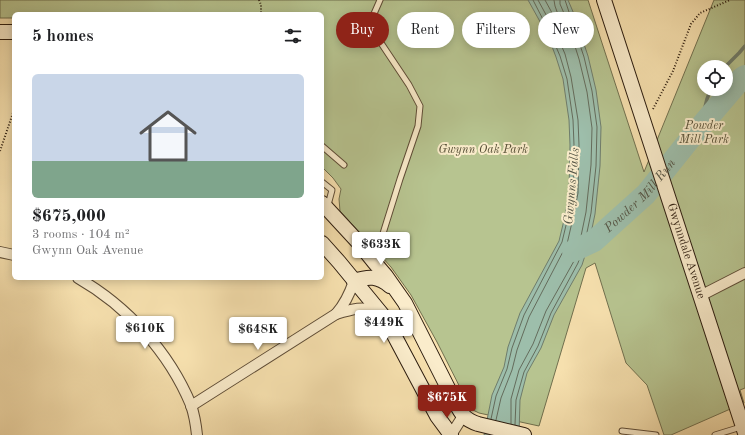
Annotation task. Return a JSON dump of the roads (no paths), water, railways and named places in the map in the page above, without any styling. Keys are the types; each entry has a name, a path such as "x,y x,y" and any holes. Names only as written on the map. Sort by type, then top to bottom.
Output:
{"main road":[{"name":"Gwynndale Avenue","path":"604,0 744,430"},
{"path":"0,32 12,32"},
{"path":"324,209 358,242 386,276 405,303 463,416 478,424 524,435"},
{"path":"324,245 385,318 437,416 451,435"},
{"path":"354,281 364,278 380,279 398,294"}],"street":[{"path":"0,252 12,254"},
{"path":"700,296 745,273"},
{"path":"82,280 94,287 119,306 141,327 160,351 177,376 191,406 198,435"},
{"path":"336,314 347,298 354,281"},
{"path":"191,406 336,314 361,308 379,311"},
{"path":"451,435 463,416"}],"lane":[{"path":"374,262 418,126 420,106 409,85 374,30 373,16 380,0"},
{"path":"324,148 344,165"},
{"path":"324,184 332,190 324,209"},
{"path":"715,435 744,430"},
{"path":"622,431 656,435"}],"water":[{"name":"Gwynns Falls","path":"528,0 568,0 573,12 538,12 538,18"},
{"name":"Gwynns Falls","path":"553,48 585,48 588,56 596,90 601,127 600,166 595,214 589,243 582,265 554,315 541,348 527,373 520,400 519,435 484,435 492,395 504,367 508,347 520,313 559,241 565,216 569,192 569,120 563,79"}],"waterway":[{"path":"732,60 745,46"},
{"name":"Powder Mill Run","path":"573,251 594,241 646,194 690,139 745,76"},
{"path":"700,127 708,96"}],"park label":[{"name":"Powder Mill Park","path":"704,133"},
{"name":"Gwynn Oak Park","path":"483,150"}]}
